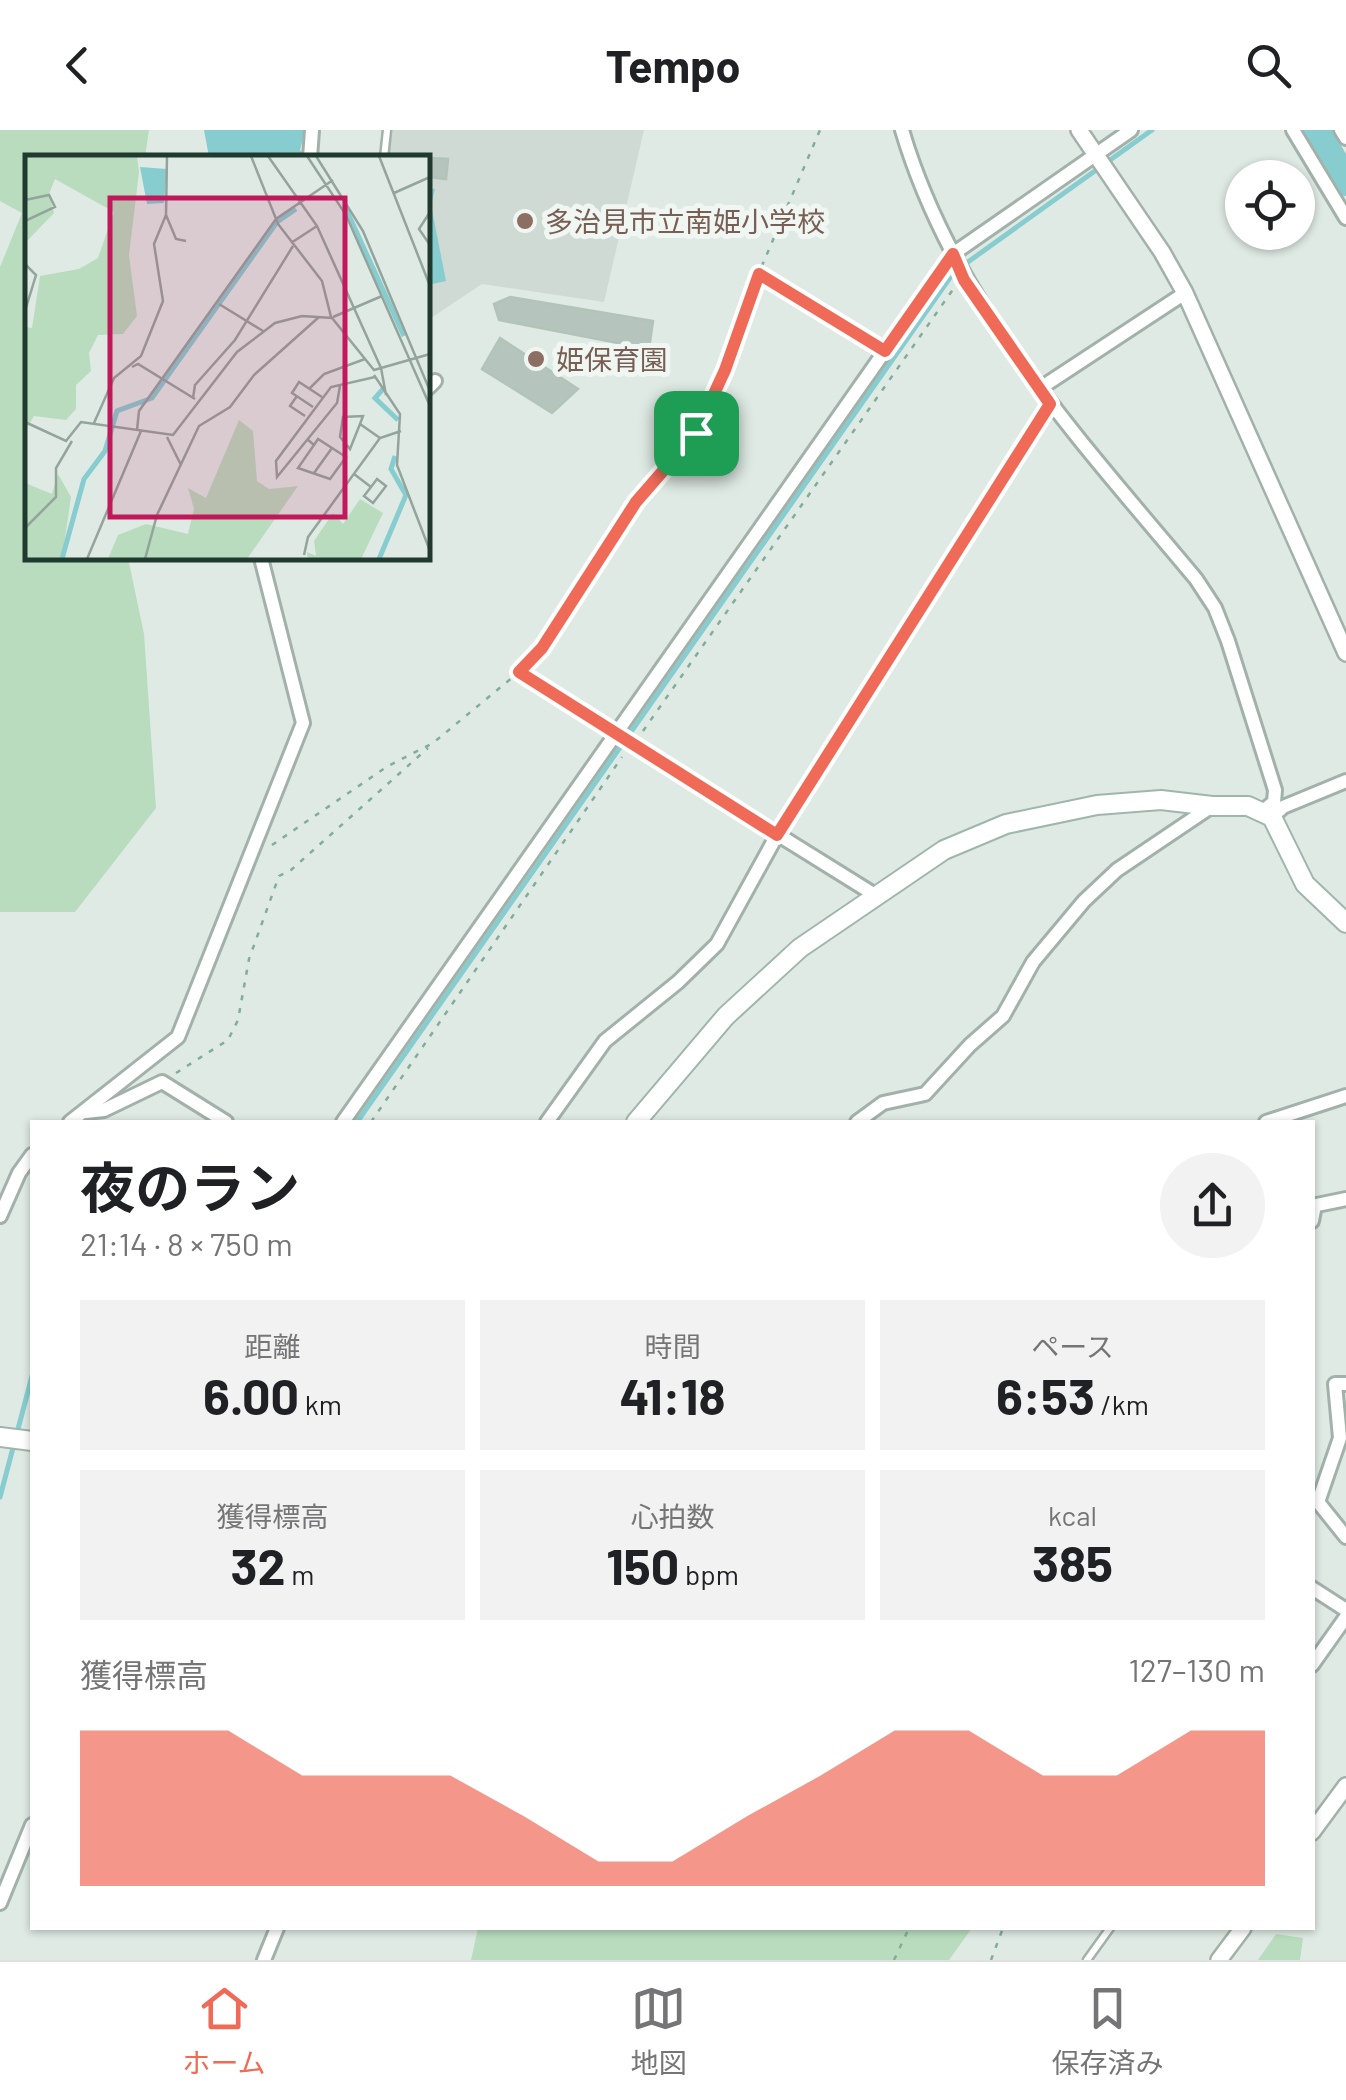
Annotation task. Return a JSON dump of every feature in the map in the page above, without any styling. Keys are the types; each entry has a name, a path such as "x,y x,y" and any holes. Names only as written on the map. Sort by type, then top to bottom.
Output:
{"main road":[{"path":"638,1120 726,1016 800,948 944,850 1006,824 1096,805 1160,800 1248,806 1267,814 1305,884 1346,923"},
{"path":"3,1437 30,1441"}],"street":[{"path":"310,155 312,130"},
{"path":"902,130 914,169 964,280 1050,404 1196,579 1215,608 1276,790 1267,814"},
{"path":"1079,130 1186,293 1346,653"},
{"path":"344,1120 953,254 1131,130"},
{"path":"1293,130 1346,218"},
{"path":"1341,130 1346,138"},
{"path":"1039,389 1186,293"},
{"path":"547,1120 605,1041 678,982 717,944 777,835 1050,404"},
{"path":"73,1120 178,1037 303,723 262,560"},
{"path":"616,734 874,895"},
{"path":"1267,814 1346,781"},
{"path":"860,1120 884,1102 925,1094 1002,1016 1033,962 1084,901 1116,870 1212,806"},
{"path":"84,1112 104,1110 162,1082 223,1120"},
{"path":"1272,1120 1346,1096"},
{"path":"0,1216 30,1158"},
{"path":"1315,1206 1346,1199"},
{"path":"1346,1384 1335,1384 1340,1438 1318,1502 1346,1536"},
{"path":"1315,1590 1346,1613 1315,1660"},
{"path":"1315,1828 1346,1786"},
{"path":"0,1903 30,1830"},
{"path":"264,1960 276,1930"},
{"path":"1219,1960 1242,1930"}],"lane":[{"path":"384,155 387,130"},
{"path":"1087,1960 1109,1930"}],"path":[{"path":"162,1082 228,1040 238,1020 248,959 279,876 291,870 408,769 542,648 636,502 696,433 820,130"},
{"path":"759,274 885,351"},
{"path":"372,1120 950,292 964,280"},
{"path":"519,672 616,734"},
{"path":"251,854 260,853 388,766 433,743"},
{"path":"894,1960 907,1930"},
{"path":"990,1960 1002,1930"}],"shaded area":[{"name":"多治見市立南姫小学校","path":"385,130 644,130 604,302 482,284 430,319 430,155 381,155"}],"green space":[{"path":"0,130 149,130 145,155 25,155 25,560 128,560 144,634 156,808 75,912 0,912 0,267 22,213 0,201"},
{"path":"478,1930 971,1930 949,1960 471,1960"},
{"path":"1276,1934 1303,1938 1300,1960 1258,1960"}],"water":[{"path":"204,130 305,130 300,150 305,155 209,155"},
{"path":"430,188 435,189 431,205 446,281 430,285"}],"building":[{"path":"430,158 448,159 446,179 430,177"},
{"path":"510,297 653,321 649,349 499,320 494,304"},
{"path":"500,338 578,389 552,413 482,369"}],"waterway":[{"path":"358,1120 954,272 1152,130"},
{"path":"1316,130 1346,182"},
{"path":"0,1497 30,1384"}],"place":[{"name":"多治見市立南姫小学校","path":"525,221"},
{"name":"姫保育園","path":"536,359"}],"route":[{"path":"953,254 964,280 1050,404 777,835 519,672 542,648 636,502 696,433 725,370 759,274 885,351 953,254"}]}
